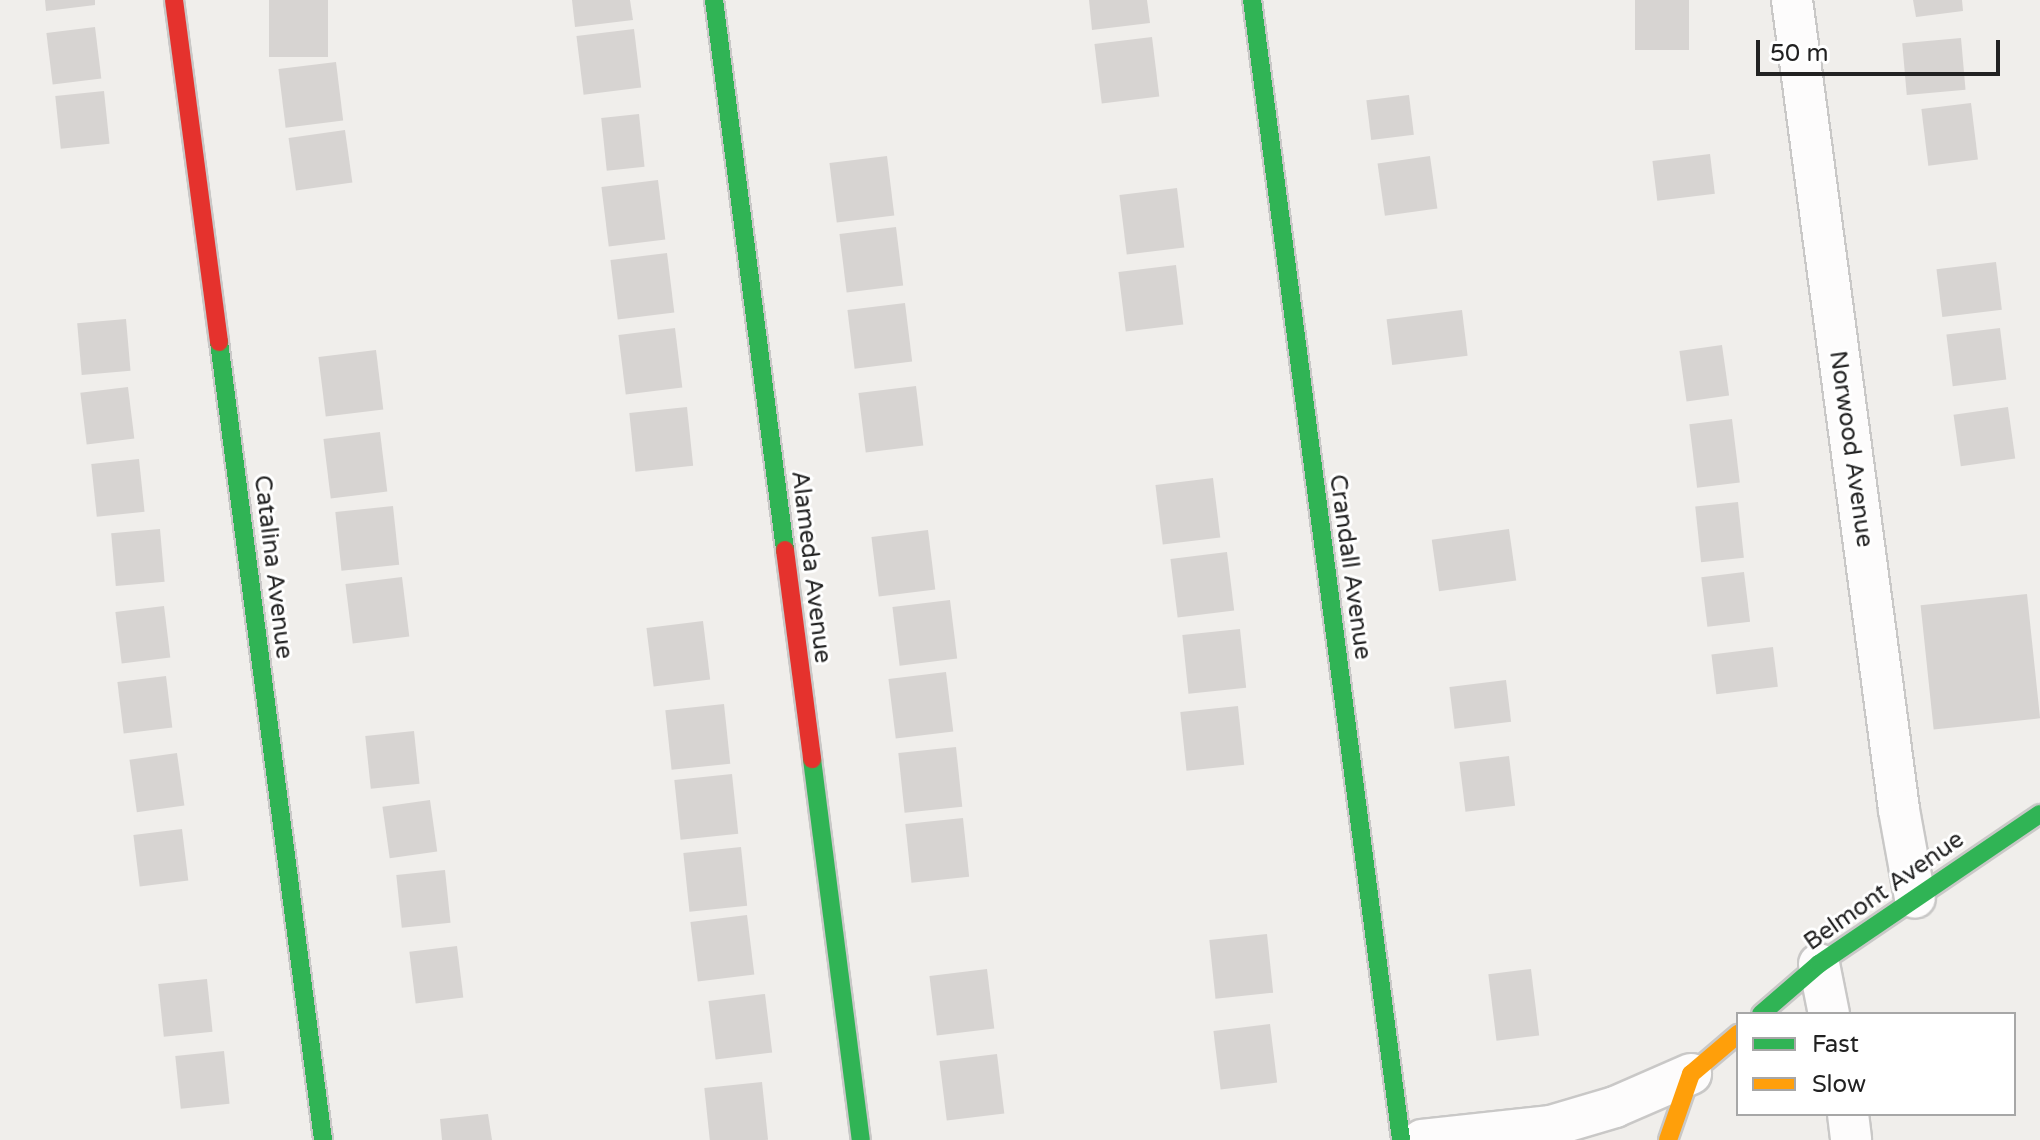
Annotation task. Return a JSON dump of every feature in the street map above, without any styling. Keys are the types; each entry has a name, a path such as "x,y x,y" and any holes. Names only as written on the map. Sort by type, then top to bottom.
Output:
{"street":[{"name":"Catalina Avenue","path":"174,0 323,1140"},
{"name":"Alameda Avenue","path":"714,0 861,1140"},
{"name":"Crandall Avenue","path":"1252,0 1401,1140"},
{"name":"Norwood Avenue","path":"1792,0 1897,797 1915,898"},
{"name":"Belmont Avenue","path":"1763,1012 1819,964 2040,814"},
{"path":"1819,964 1829,1012"},
{"path":"1422,1140 1551,1126 1615,1107 1691,1074 1736,1036"},
{"path":"1668,1140 1691,1074"},
{"path":"1848,1116 1851,1140"}],"building":[{"path":"45,0 95,0 95,5 46,11"},
{"path":"269,0 328,0 328,57 269,57"},
{"path":"572,0 630,0 633,20 575,27"},
{"path":"1089,0 1147,0 1150,23 1092,30"},
{"path":"1635,0 1689,0 1689,50 1635,50"},
{"path":"1913,0 1962,0 1963,11 1916,17"},
{"path":"95,27 101,79 53,85 46,33"},
{"path":"634,29 641,88 584,95 576,36"},
{"path":"1152,37 1159,97 1102,104 1094,44"},
{"path":"1961,38 1966,90 1907,95 1902,43"},
{"path":"336,62 343,121 286,128 278,69"},
{"path":"104,91 110,144 61,149 55,96"},
{"path":"1409,95 1414,135 1371,140 1366,100"},
{"path":"1971,103 1978,160 1928,166 1921,109"},
{"path":"639,114 645,167 607,171 601,118"},
{"path":"345,130 352,182 296,190 289,138"},
{"path":"1710,154 1715,194 1657,201 1652,161"},
{"path":"887,156 894,216 837,223 829,163"},
{"path":"1430,156 1437,208 1385,216 1378,163"},
{"path":"658,180 665,240 609,246 601,187"},
{"path":"1177,188 1184,248 1127,255 1119,195"},
{"path":"896,227 903,286 847,293 839,234"},
{"path":"667,253 674,313 618,319 610,260"},
{"path":"1996,262 2002,310 1942,317 1936,269"},
{"path":"1176,265 1183,325 1126,332 1118,272"},
{"path":"905,303 912,362 855,369 847,310"},
{"path":"1462,310 1468,356 1392,365 1387,319"},
{"path":"126,319 131,371 82,375 77,323"},
{"path":"675,328 682,388 626,394 618,335"},
{"path":"2000,328 2006,380 1953,386 1946,335"},
{"path":"1722,345 1729,396 1687,401 1679,351"},
{"path":"376,350 383,410 326,417 318,357"},
{"path":"916,386 923,446 866,453 858,393"},
{"path":"128,387 134,439 87,444 80,393"},
{"path":"687,407 693,466 635,472 629,413"},
{"path":"2008,407 2015,458 1961,466 1954,415"},
{"path":"1732,419 1740,483 1697,488 1689,424"},
{"path":"380,432 387,492 331,498 323,439"},
{"path":"139,459 145,512 97,517 91,464"},
{"path":"1213,478 1220,538 1163,545 1155,485"},
{"path":"1738,502 1744,558 1701,562 1695,506"},
{"path":"393,506 399,565 341,571 335,512"},
{"path":"160,529 165,582 116,586 111,533"},
{"path":"1509,529 1516,580 1439,591 1432,540"},
{"path":"928,530 935,590 879,596 871,537"},
{"path":"1227,552 1234,611 1178,618 1170,559"},
{"path":"1744,572 1750,622 1707,627 1701,577"},
{"path":"402,577 409,637 353,643 345,584"},
{"path":"2027,594 2040,718 1934,729 1921,605"},
{"path":"950,600 957,659 900,666 892,607"},
{"path":"164,606 170,658 122,664 115,612"},
{"path":"703,621 710,680 654,687 646,628"},
{"path":"1240,629 1246,688 1188,694 1182,635"},
{"path":"1773,647 1778,687 1716,694 1711,655"},
{"path":"946,672 953,732 896,739 888,679"},
{"path":"166,676 172,728 124,734 117,682"},
{"path":"1506,680 1511,722 1455,729 1449,687"},
{"path":"724,704 730,764 672,770 665,710"},
{"path":"1238,706 1244,765 1186,771 1180,712"},
{"path":"414,731 420,784 371,789 365,736"},
{"path":"956,747 962,807 905,813 898,753"},
{"path":"177,753 184,805 137,812 129,760"},
{"path":"1509,756 1515,806 1465,812 1459,762"},
{"path":"732,774 738,834 681,840 674,780"},
{"path":"430,800 437,851 390,858 382,807"},
{"path":"963,818 969,877 911,883 905,824"},
{"path":"182,829 188,881 140,887 133,835"},
{"path":"741,847 747,906 689,912 683,853"},
{"path":"445,870 451,923 402,928 396,875"},
{"path":"747,915 754,975 698,981 690,922"},
{"path":"1267,934 1273,993 1215,999 1209,940"},
{"path":"457,946 463,998 416,1003 409,952"},
{"path":"987,969 994,1029 937,1036 929,976"},
{"path":"1531,969 1539,1036 1496,1041 1488,974"},
{"path":"207,979 213,1032 164,1037 158,984"},
{"path":"765,994 772,1053 716,1060 708,1001"},
{"path":"1270,1024 1277,1083 1221,1090 1213,1031"},
{"path":"224,1051 230,1104 181,1109 175,1056"},
{"path":"997,1054 1004,1114 947,1121 939,1061"},
{"path":"762,1082 768,1140 710,1140 704,1088"},
{"path":"488,1114 492,1140 442,1140 440,1119"}],"traffic: fast":[{"path":"714,0 785,550"},
{"path":"1252,0 1401,1140"},
{"path":"219,342 323,1140"},
{"path":"812,759 861,1140"},
{"path":"1763,1012 1819,964 2040,814"}],"traffic: slow":[{"path":"1668,1140 1691,1074 1736,1036"}],"traffic: jam":[{"path":"174,0 219,342"},
{"path":"785,550 812,759"}]}
